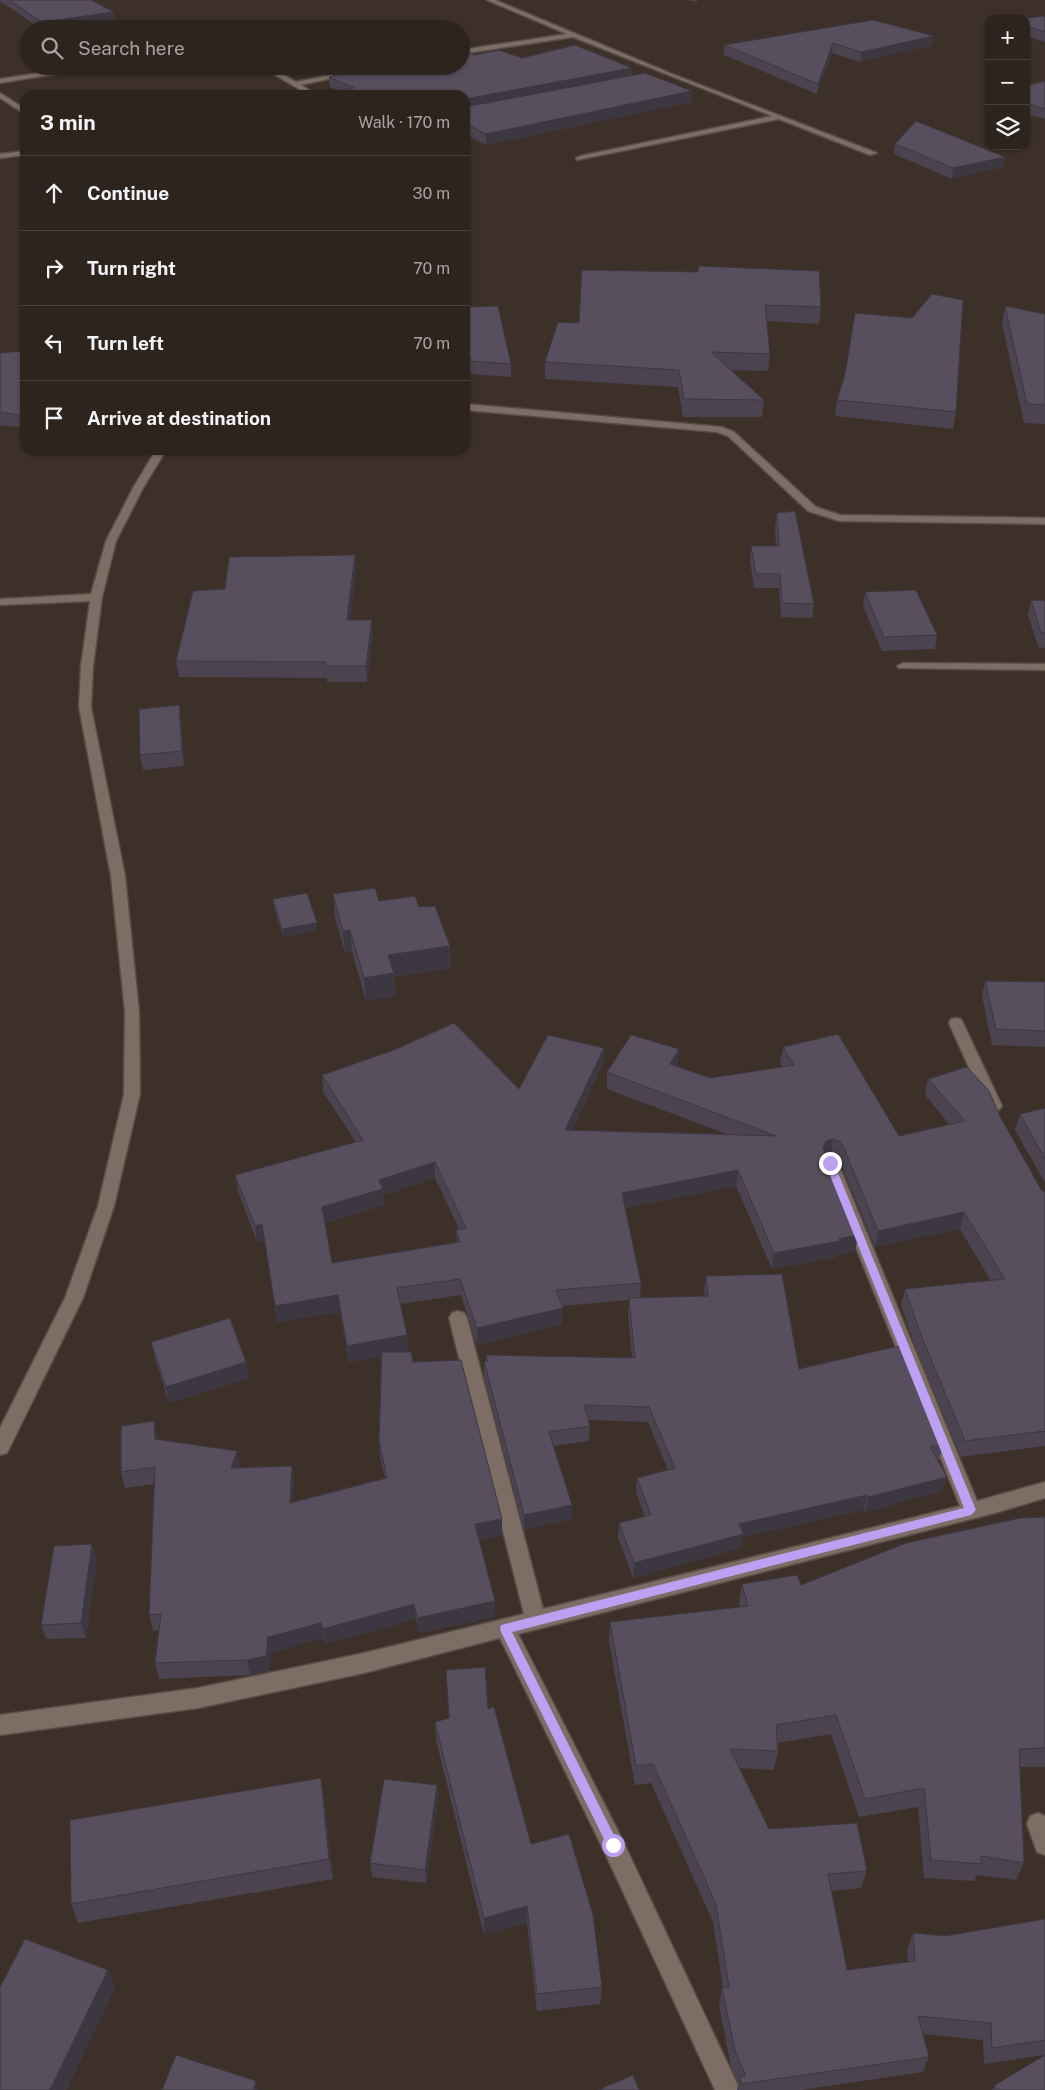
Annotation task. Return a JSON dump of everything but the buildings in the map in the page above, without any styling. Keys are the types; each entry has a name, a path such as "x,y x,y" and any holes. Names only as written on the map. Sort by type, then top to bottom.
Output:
{"street":[{"path":"490,0 576,34 670,75 873,153"},
{"path":"470,51 576,34"},
{"path":"0,81 40,75"},
{"path":"280,75 306,90"},
{"path":"296,84 340,75"},
{"path":"660,77 670,75"},
{"path":"0,95 20,109"},
{"path":"580,158 778,117"},
{"path":"0,156 20,154"},
{"path":"470,407 719,429 731,434 812,509 839,518 1045,521"},
{"path":"0,1447 74,1298 106,1206 132,1094 132,1012 118,876 85,707 87,666 96,597 111,541 138,488 158,455"},
{"path":"0,602 96,597"},
{"path":"903,666 1045,667"},
{"path":"956,1023 1000,1117"},
{"path":"830,1163 971,1510"},
{"path":"458,1318 536,1621"},
{"path":"0,1725 198,1698 364,1663 536,1621 1045,1490"},
{"path":"505,1628 613,1845 728,2090"}],"route":[{"path":"613,1845 505,1628 971,1510 830,1163"}]}
